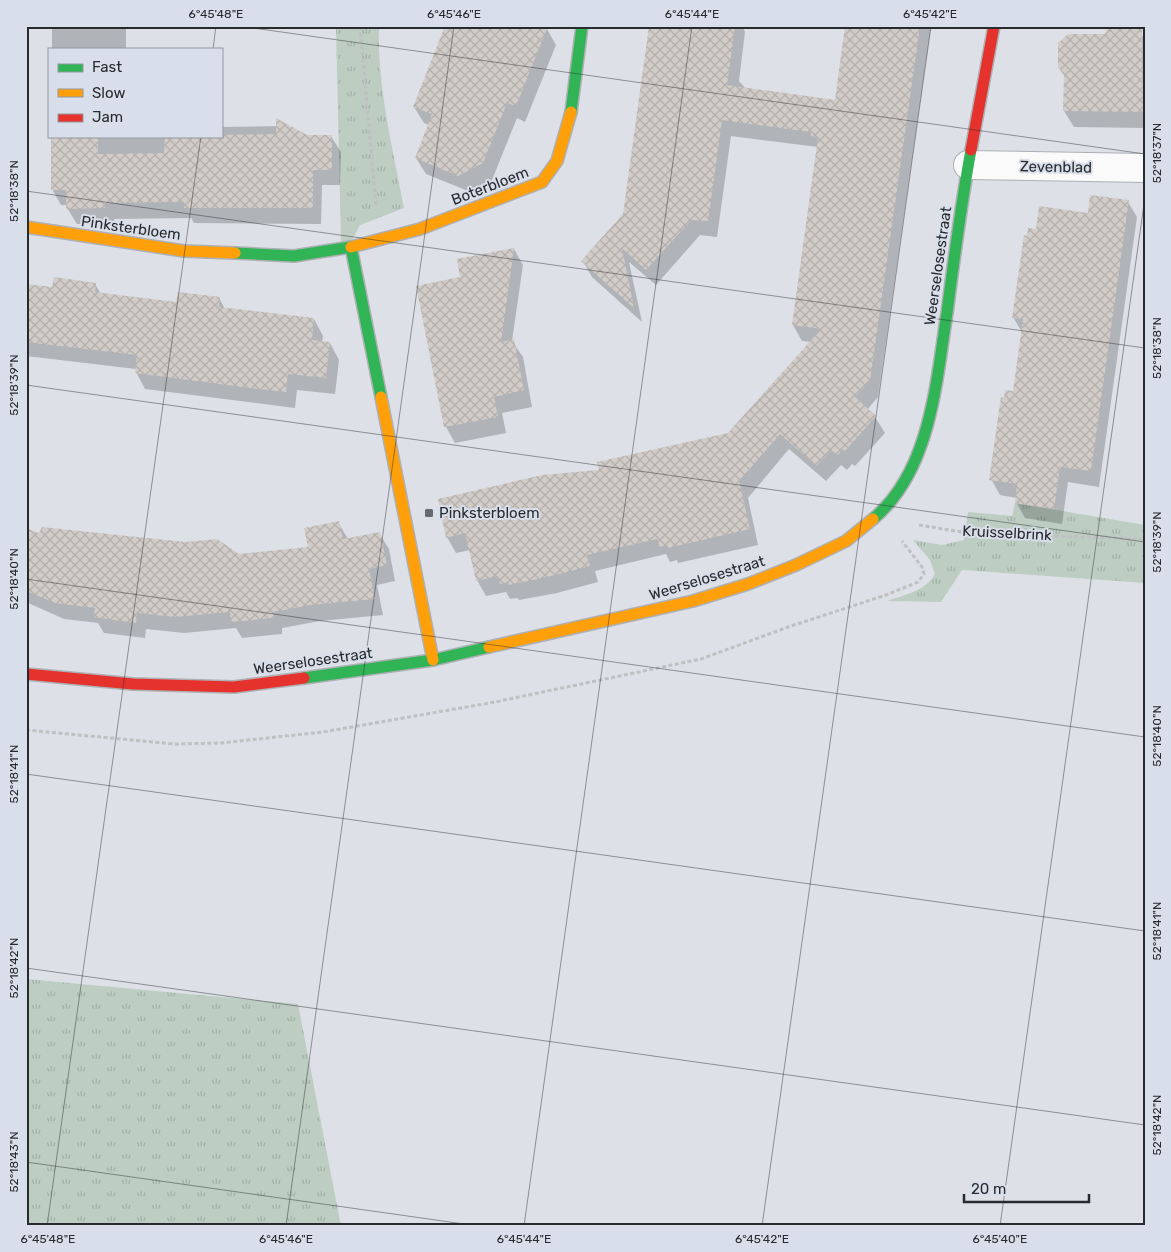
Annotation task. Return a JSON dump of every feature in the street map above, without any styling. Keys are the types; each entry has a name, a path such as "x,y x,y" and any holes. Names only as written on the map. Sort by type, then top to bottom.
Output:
{"street":[{"name":"Boterbloem","path":"351,247 420,230 542,182 556,161 572,107 582,26"},
{"name":"Weerselosestraat","path":"26,674 133,684 234,687 433,660 693,601 748,584 796,565 846,541 880,514 900,490 922,445 935,392 968,165 994,26"},
{"name":"Zevenblad","path":"968,165 1145,168"},
{"name":"Pinksterbloem","path":"26,227 184,251 294,256 351,247"},
{"path":"351,247 433,660"}],"path":[{"path":"360,26 379,240"},
{"name":"Kruisselbrink","path":"880,514 902,533 915,524 968,532 1145,539"}],"green space":[{"path":"336,26 379,26 383,95 404,208 360,225 351,242 341,243"},
{"path":"1015,503 1145,525 1145,583 962,570 941,602 887,601 926,585 935,574 930,560 913,540 942,545 964,540 968,512 1012,516"},
{"path":"26,979 298,1004 341,1226 26,1226"}],"building":[{"path":"445,26 548,26 516,106 507,103 483,163 458,176 415,158 432,114 413,107"},
{"path":"649,26 735,26 727,85 835,100 845,26 920,26 870,381 855,397 876,416 845,451 843,449 838,455 831,450 816,466 780,434 739,481 750,529 668,548 667,545 660,547 657,539 587,555 590,566 509,585 508,582 500,584 498,576 476,581 465,533 446,538 438,499 542,475 599,470 597,462 728,433 821,329 792,325 818,137 811,136 811,132 722,120 708,221 691,220 646,270 622,248 634,308 581,261 623,214"},
{"path":"1108,26 1142,26 1143,112 1063,111 1064,75 1058,67 1058,43 1068,34 1105,34"},
{"path":"276,118 307,135 332,135 332,170 313,170 313,208 184,208 184,202 105,203 105,208 66,209 66,190 51,190 51,138 98,138 98,154 164,153 165,138 222,138 222,135 276,134"},
{"path":"1090,195 1129,200 1091,471 1060,467 1054,509 1015,503 1017,484 989,480 1001,397 1004,398 1005,390 1013,391 1023,319 1012,318 1024,235 1027,236 1028,228 1036,229 1039,206 1088,213"},
{"path":"514,248 501,342 514,339 524,390 494,397 498,417 444,427 416,286 460,277 457,259"},
{"path":"54,277 96,283 95,292 176,302 178,292 220,297 219,307 314,318 312,340 330,342 326,378 288,374 286,392 250,388 135,373 137,355 26,342 26,284 52,287"},
{"path":"339,521 343,539 380,532 387,565 369,569 375,599 310,605 273,612 274,618 231,622 230,612 175,617 137,613 136,623 93,617 95,608 55,603 26,591 26,528 39,533 42,527 185,542 217,539 239,554 308,547 304,528"}],"traffic: fast":[{"path":"571,112 582,26"},
{"path":"873,519 892,499 907,476 919,451 928,424 939,368 971,150"},
{"path":"235,253 294,256 351,247 381,397"},
{"path":"304,678 433,660 489,647"}],"traffic: slow":[{"path":"351,247 420,229 542,182 557,161 571,112"},
{"path":"26,227 184,251 235,253"},
{"path":"381,397 433,660"},
{"path":"489,647 693,601 748,584 796,565 846,541 873,519"}],"traffic: jam":[{"path":"971,150 994,26"},
{"path":"26,674 133,684 234,687 304,678"}],"place":[{"name":"Pinksterbloem","path":"429,513"}]}
